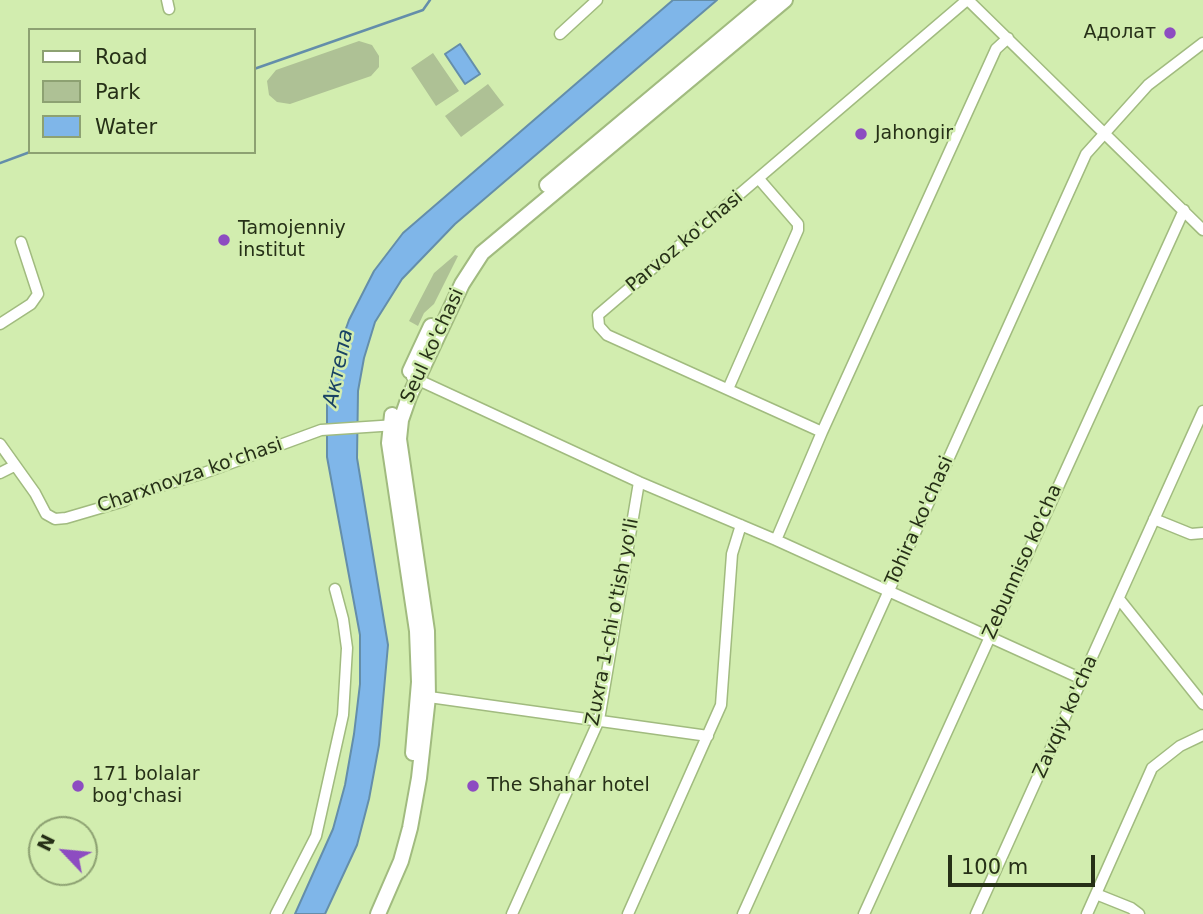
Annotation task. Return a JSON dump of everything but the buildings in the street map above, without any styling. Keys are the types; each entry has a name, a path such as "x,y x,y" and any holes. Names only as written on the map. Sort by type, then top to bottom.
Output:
{"main road":[{"name":"Seul ko'chasi","path":"378,914 401,861 419,778 427,631 395,425 454,279 475,247 768,0"},
{"name":"Seul ko'chasi","path":"413,377 461,284 482,253 785,0"},
{"name":"Seul ko'chasi","path":"367,914 392,859 402,827 423,696"}],"street":[{"path":"560,34 597,0"},
{"path":"968,0 1203,230"},
{"name":"Parvoz ko'chasi","path":"822,432 607,335 597,321 598,315 968,0"},
{"path":"776,540 822,432 996,49 1008,38"},
{"name":"Tohira ko'chasi","path":"743,914 1086,154 1148,85 1203,43"},
{"path":"728,389 798,230 798,224 759,179"},
{"name":"Zebunniso ko'cha","path":"864,914 1184,210"},
{"path":"0,324 31,304 38,294 21,242"},
{"path":"413,377 639,482 776,540 1082,679"},
{"name":"Zavqiy ko'cha","path":"976,914 1203,411"},
{"name":"Charxnovza ko'chasi","path":"14,466 35,493 46,514 55,519 66,518 124,501 137,494 317,432 395,425"},
{"path":"0,444 14,466 0,473"},
{"name":"Zuxra 1-chi o'tish yo'li","path":"512,914 599,720 639,482"},
{"path":"1154,519 1191,534 1203,533"},
{"path":"628,914 721,705 732,554 741,525"},
{"path":"276,914 316,836 343,715 347,648 335,589"},
{"path":"1120,600 1203,704"},
{"path":"423,696 708,736"},
{"path":"1087,914 1152,768 1180,746 1203,735"},
{"path":"1096,894 1139,914"}],"green space":[{"path":"359,41 372,45 379,56 379,67 371,76 290,104 277,102 269,95 267,81 276,70"},
{"path":"433,53 459,91 436,106 411,68"},
{"path":"488,84 504,105 461,137 445,116"},
{"path":"455,255 458,256 434,304 424,313 418,326 409,321 434,273"}],"water":[{"name":"Актепа","path":"673,0 717,0 455,224 402,279 375,322 358,391 357,458 388,645 379,745 357,845 325,914 295,914 333,829 345,785 360,684 360,635 327,457 327,396 335,359 349,320 374,271 403,233"},
{"path":"460,44 480,74 465,84 445,54"}],"waterway":[{"path":"256,68 423,10 430,0"},
{"path":"0,163 28,153"}],"place":[{"name":"Адолат","path":"1170,33"},
{"name":"Jahongir","path":"861,134"},
{"name":"Tamojenniy institut","path":"224,240"},
{"name":"171 bolalar bog'chasi","path":"78,786"},
{"name":"The Shahar hotel","path":"473,786"}]}
